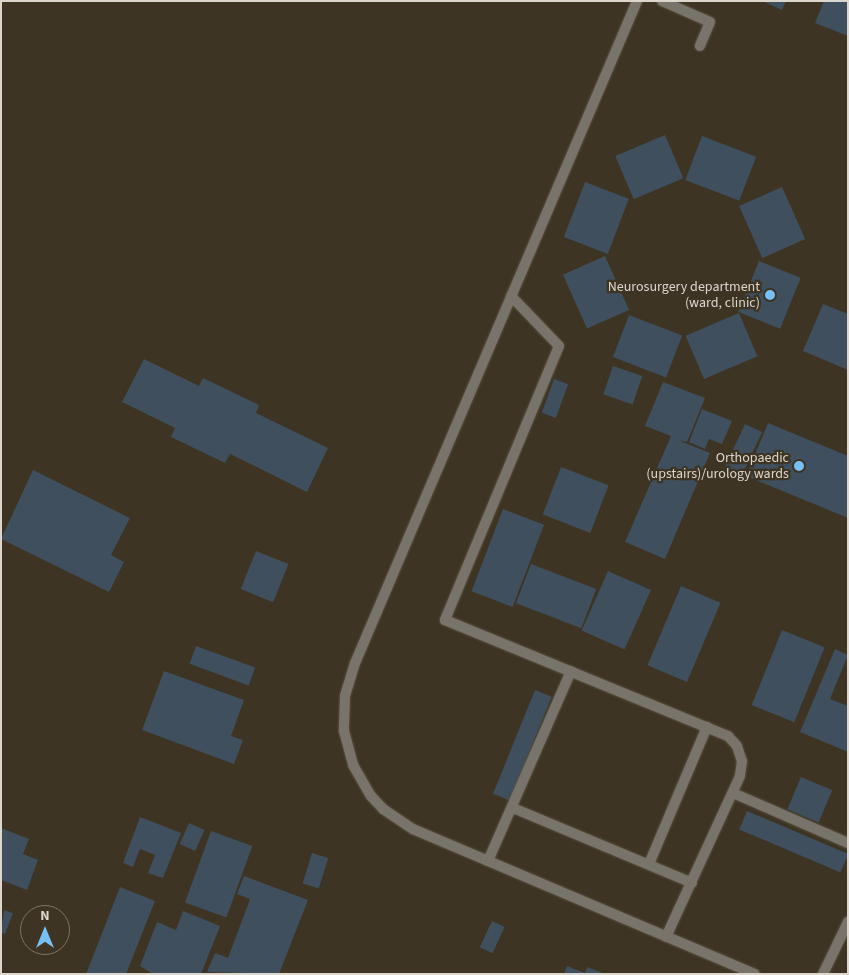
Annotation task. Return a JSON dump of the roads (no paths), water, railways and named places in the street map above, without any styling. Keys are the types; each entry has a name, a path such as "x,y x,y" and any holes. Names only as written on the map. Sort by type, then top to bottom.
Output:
{"lane":[{"path":"637,1 355,663 349,679 343,714 347,748 353,765 371,796 384,809 413,829 754,974"},
{"path":"662,1 710,22 700,46"},
{"path":"511,296 559,346 445,620 728,736 740,752 742,768 733,794 666,937"},
{"path":"488,861 513,808 571,671"},
{"path":"649,864 707,727"},
{"path":"733,794 848,843"},
{"path":"513,808 692,882"},
{"path":"823,974 845,935 848,922"}],"place":[{"name":"Neurosurgery department (ward, clinic)","path":"770,295"},
{"name":"Orthopaedic (upstairs)/urology wards","path":"799,466"}]}
